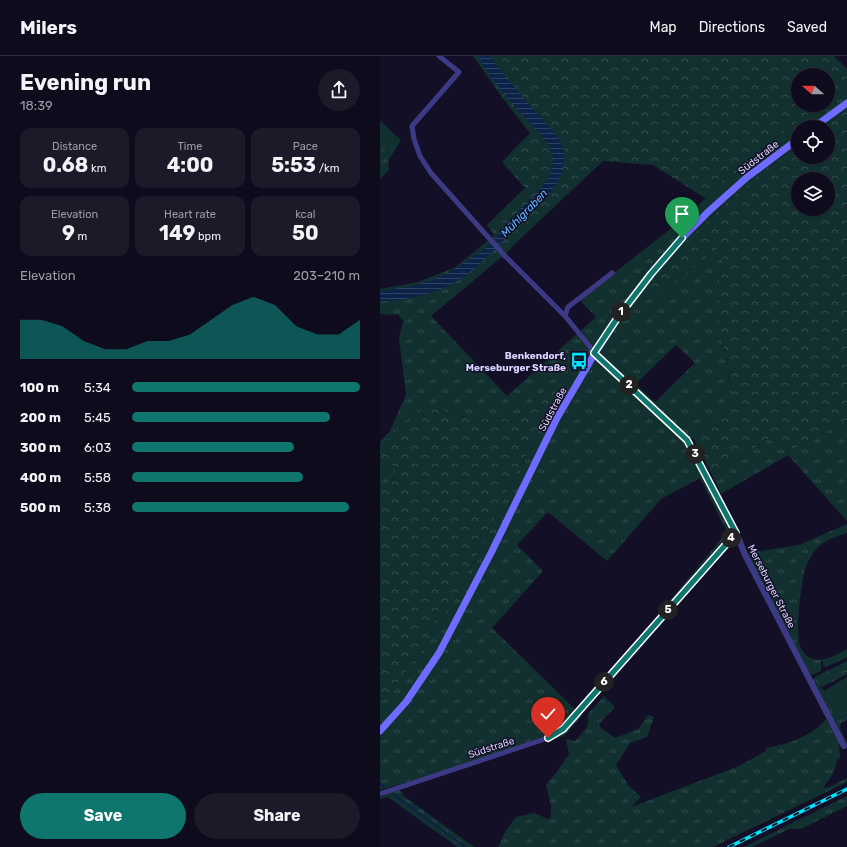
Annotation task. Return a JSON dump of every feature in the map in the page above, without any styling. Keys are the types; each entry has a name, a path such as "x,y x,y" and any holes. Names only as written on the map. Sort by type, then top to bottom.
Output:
{"main road":[{"path":"824,120 847,103"},
{"name":"Südstraße","path":"380,731 406,702 439,653 492,551 557,418 594,353 618,317 651,274 682,238 708,212 746,178 791,144"}],"street":[{"path":"439,56 459,72 412,126 414,139 420,156 431,173 504,255 565,316 594,353"},
{"path":"565,316 568,307 612,272"},
{"name":"Merseburger Straße","path":"594,353 687,440 736,533 748,562 844,746"},
{"name":"Südstraße","path":"380,794 548,738 563,729 736,533"}],"green space":[{"path":"473,56 834,56 847,69 847,87 835,96 835,68 791,68 791,112 811,112 800,120 791,120 791,126 732,173 705,198 653,165 603,161 519,240 496,216 525,188 502,162 530,133 504,100"},
{"path":"847,87 847,110 833,120 799,120 811,112 835,112 835,96"},
{"path":"847,110 847,420 789,451 768,439 712,475 693,438 720,420 736,406 729,385 727,356 719,334 719,284 723,257 719,247 675,281 657,298 649,295 645,288 679,249 698,230 736,194 791,150 791,164 835,164 835,120 833,120"},
{"path":"380,121 401,140 388,161 389,170 380,179 380,155 391,142 380,132"},
{"path":"791,126 791,150 721,207 693,234 657,298 675,281 719,247 723,257 719,284 719,334 727,356 729,385 736,406 720,420 693,438 679,437 688,447 730,529 729,533 663,613 662,610 727,532 700,478 661,499 607,561 548,512 517,545 543,571 492,628 582,716 564,736 380,790 380,692 392,692 401,685 407,669 417,662 421,651 431,640 432,623 448,609 475,559 516,472 534,444 549,387 515,418 487,419 458,416 427,405 400,429 380,444 380,442 390,431 406,395 399,338 403,321 398,315 380,314 380,289 418,282 454,268 494,235 487,225 496,216 519,240 504,255 431,316 507,396 596,317 580,300 693,211 728,175","holes":["676,345 695,363 655,402 636,384"]},
{"path":"380,132 391,142 380,155"},
{"path":"561,383 534,444 516,472 475,559 448,610 432,623 431,640 421,651 417,662 407,669 402,685 392,692 380,692 380,489 398,476 394,466 380,461 380,444 400,429 427,405 458,416 487,419 515,418 549,387"},
{"path":"847,420 847,521 788,455 721,494 712,475 768,439 789,451"},
{"path":"380,461 394,466 398,476 380,489"},
{"path":"847,524 847,533 820,545 813,553 805,569 798,620 801,649 812,659 822,660 847,649 847,657 826,667 823,666 823,662 821,661 821,671 812,675 810,674 747,554 740,537 741,535 748,553 799,545"},
{"path":"847,661 847,674 820,688 817,687 815,682 821,674"},
{"path":"821,674 815,682 817,687 823,689 839,719 847,715 847,720 841,723 840,728 847,743 847,747 812,679"},
{"path":"847,677 847,715 839,719 824,691"},
{"path":"604,696 615,707 599,724 601,728 615,738 638,729 648,715 654,717 647,737 630,743 616,765 628,785 641,797 631,807 739,766 766,751 766,748 791,742 807,734 821,725 826,719 839,743 840,759 838,758 833,774 823,788 829,787 847,778 847,782 713,847 498,847 506,830 516,817 534,813 548,819 551,818 551,805 546,785 569,754 566,739 575,741 588,726 588,714"},
{"path":"399,790 403,793 401,794 474,847 457,847 388,797 380,799 380,797"},
{"path":"847,796 847,806 801,829 789,829 752,847 744,847"}],"water":[{"name":"Mühlgraben","path":"478,56 490,56 508,80 557,136 562,144 564,163 557,184 547,197 523,219 485,259 465,276 445,287 427,294 399,300 380,301 380,291 413,286 432,280 448,273 485,249 522,207 535,195 548,179 552,169 553,158 549,145 493,80"}],"waterway":[{"path":"380,784 384,787"},
{"path":"393,794 465,847"}],"railway":[{"path":"729,847 847,789"}],"place":[{"name":"Benkendorf, Merseburger Straße","path":"579,361"}],"route":[{"path":"548,738 563,729 736,533 687,440 594,353 618,317 651,274 682,238"}]}
